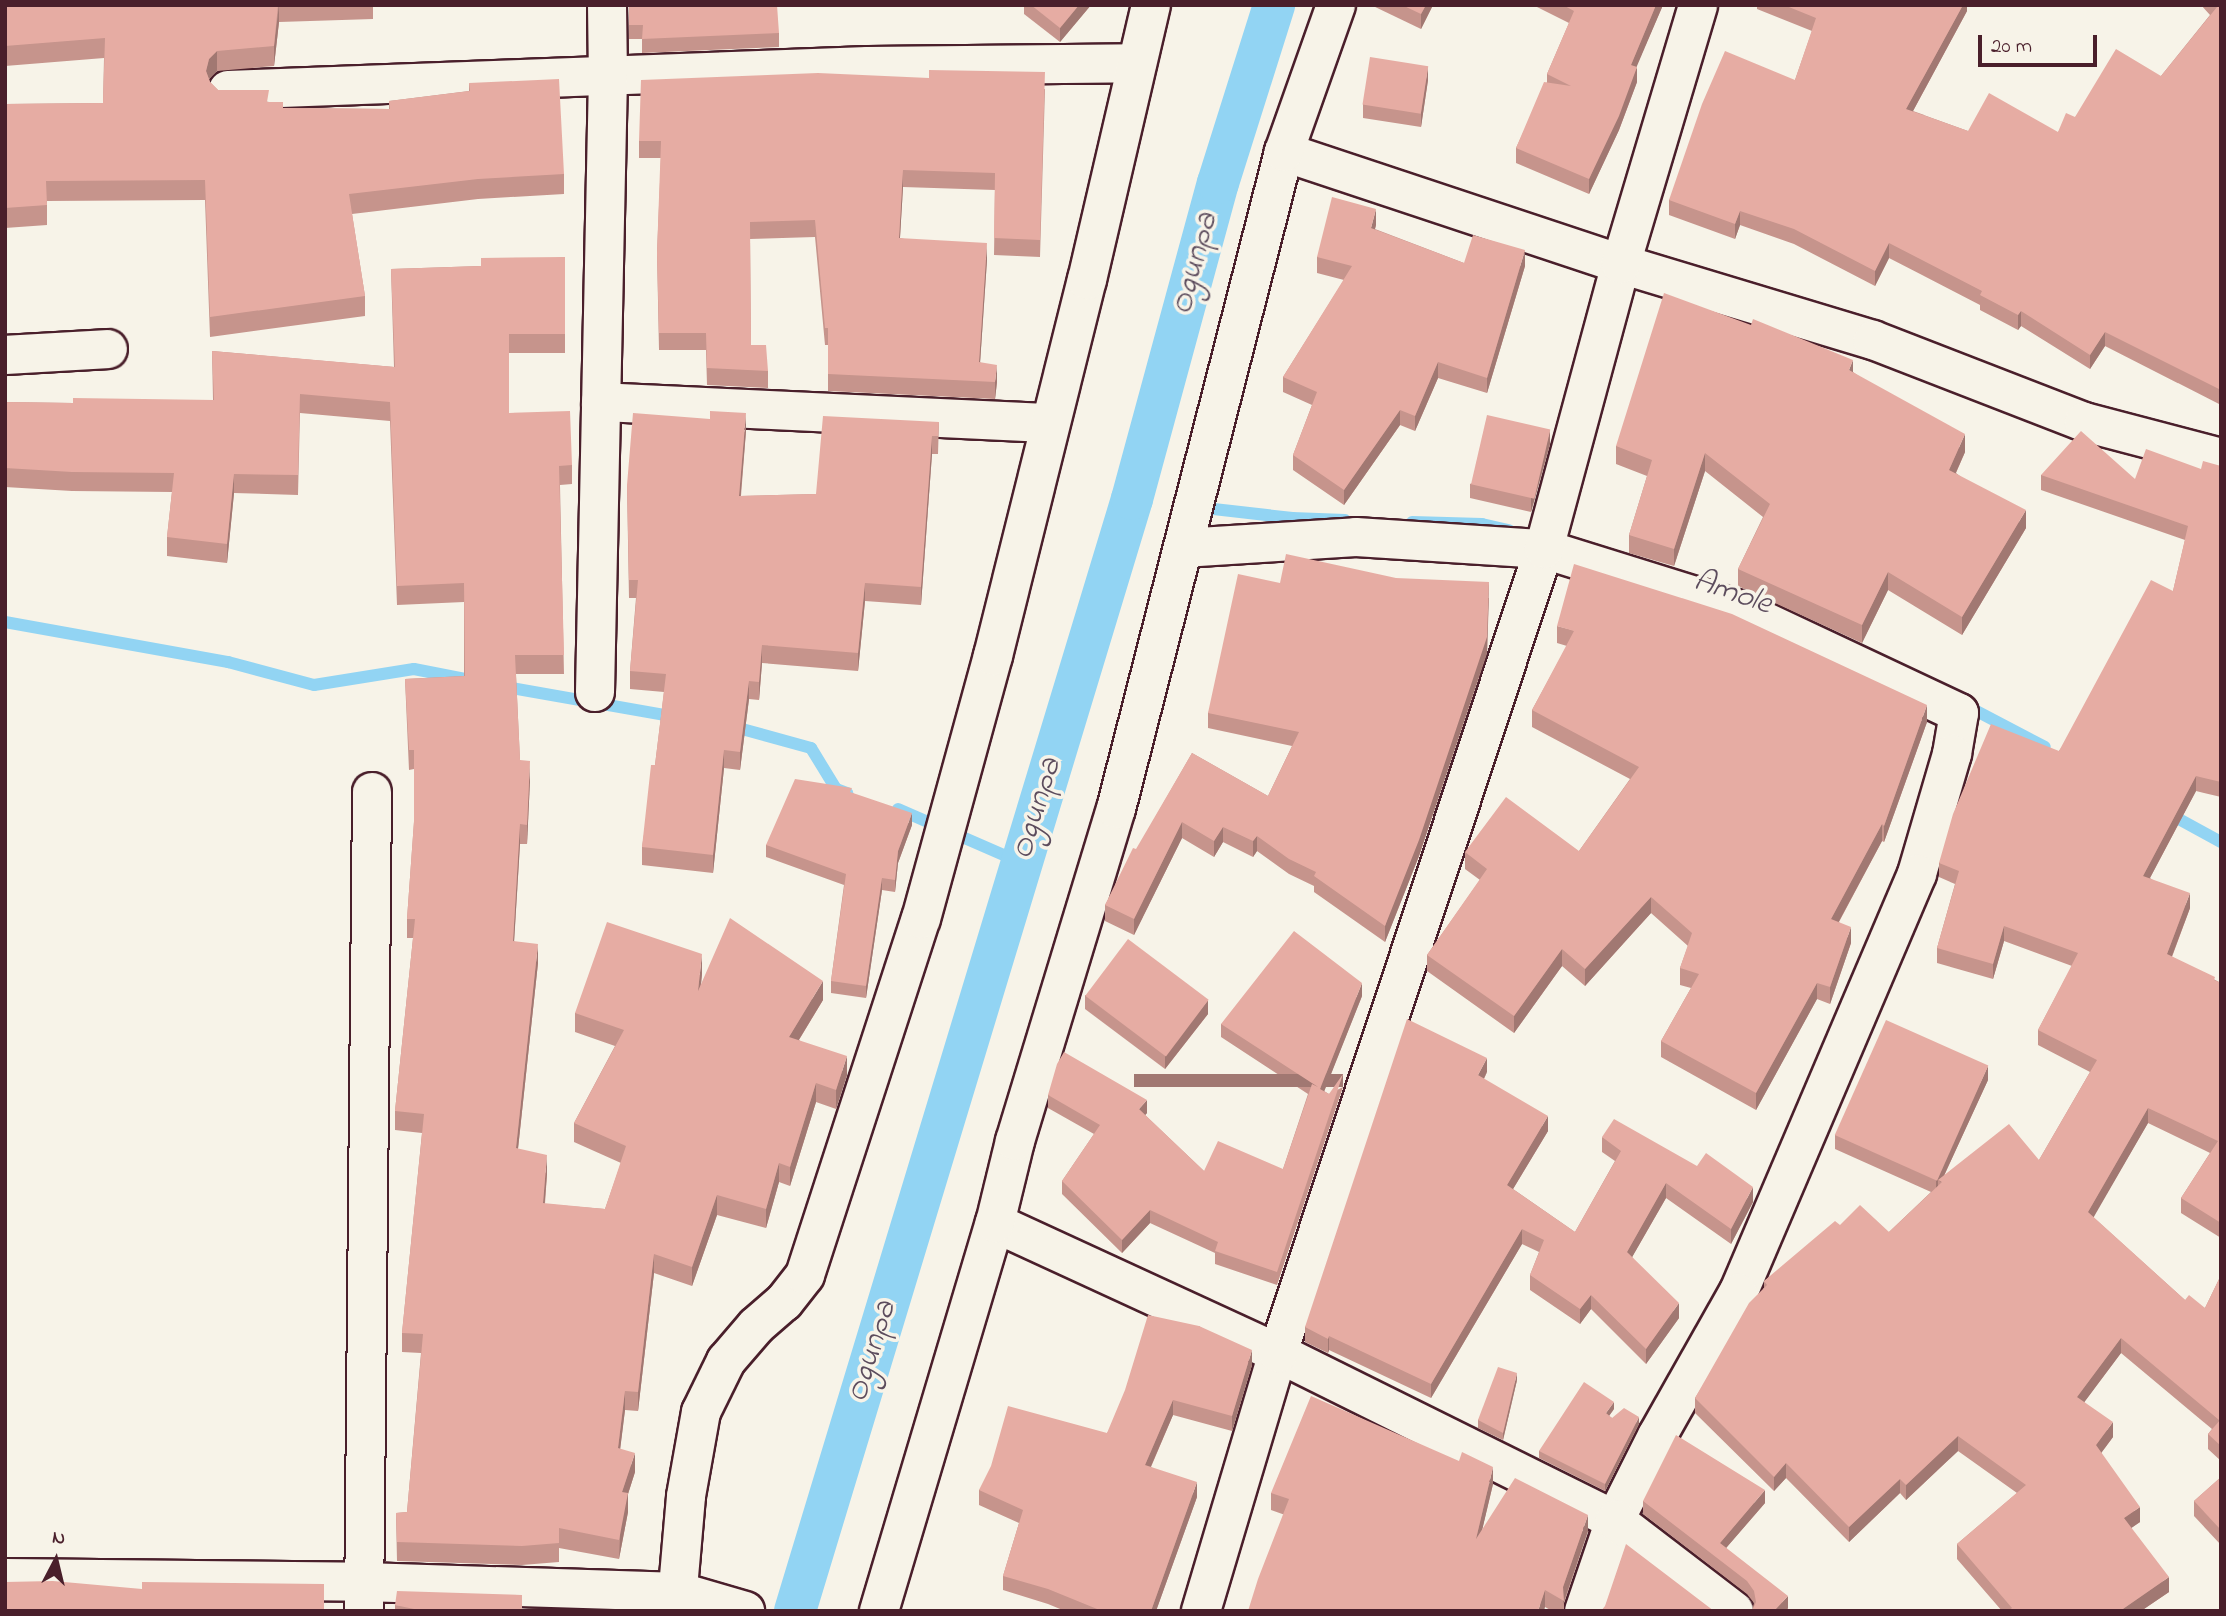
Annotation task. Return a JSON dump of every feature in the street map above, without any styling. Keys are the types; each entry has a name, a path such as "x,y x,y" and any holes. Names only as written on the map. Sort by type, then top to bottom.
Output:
{"street":[{"path":"595,692 608,77 607,5"},
{"path":"686,1601 685,1496 701,1412 726,1361 756,1326 784,1302 805,1275 921,919 993,656 1087,280 1151,5"},
{"path":"879,1611 995,1223 1015,1141 1116,809 1284,152 1336,5"},
{"path":"1201,1611 1278,1353 1544,549 1621,264 1698,5"},
{"path":"228,90 868,66 1137,63"},
{"path":"1284,152 1621,264 1873,340 2084,422 2221,458"},
{"path":"5,355 108,349"},
{"path":"601,402 1049,424"},
{"path":"1183,548 1356,537 1544,549 1740,610 1959,713 1952,754 1917,874 1738,1293 1657,1436 1615,1520 1584,1611"},
{"path":"364,1596 372,792"},
{"path":"995,1223 1278,1353 1615,1520 1734,1611"},
{"path":"5,1577 364,1596 686,1601 745,1611"}],"building":[{"path":"5,5 278,5 274,46 217,51 209,59 206,71 210,82 218,90 269,90 267,102 283,102 283,108 390,109 389,101 470,91 469,83 559,79 564,174 478,179 349,194 365,296 210,317 205,180 46,181 47,205 5,208 5,104 103,103 105,38 5,46"},
{"path":"629,5 777,5 779,33 642,39 643,25 629,25"},
{"path":"1031,5 1079,5 1060,28"},
{"path":"1402,5 1426,5 1421,14"},
{"path":"1563,5 1656,5 1631,65 1637,67 1619,116 1589,179 1516,148 1544,82 1571,86 1547,74 1574,11"},
{"path":"1784,5 1963,5 1906,109 1968,131 1989,93 2058,132 2066,113 2075,117 2116,49 2161,76 2216,5 2221,5 2221,390 2105,332 2090,355 2021,311 2018,315 1980,295 1982,291 1889,243 1875,271 1794,229 1740,211 1735,224 1669,200 1702,104 1725,51 1795,80 1816,18"},
{"path":"1370,57 1428,66 1421,114 1362,104"},
{"path":"929,70 1045,72 1040,240 994,238 995,173 903,170 899,238 987,243 979,362 997,365 995,382 828,374 828,328 825,328 815,220 750,222 751,345 766,345 768,371 707,368 706,333 659,333 657,253 661,141 639,141 641,80 818,73 929,78"},
{"path":"1332,197 1376,209 1371,228 1464,263 1473,235 1525,250 1487,378 1438,362 1415,416 1400,410 1344,490 1293,455 1317,392 1283,377 1352,266 1317,257"},
{"path":"565,257 565,334 509,334 509,413 570,411 572,465 559,466 564,655 515,655 520,760 530,761 527,825 520,824 513,941 538,944 516,1148 547,1155 543,1203 605,1209 626,1146 574,1123 624,1030 575,1013 607,922 702,954 698,991 730,918 823,981 789,1037 847,1056 836,1090 816,1083 790,1167 779,1163 766,1209 717,1195 692,1267 654,1254 638,1392 625,1391 618,1448 635,1453 622,1492 628,1493 619,1540 559,1528 559,1543 522,1546 397,1542 396,1513 407,1512 423,1334 402,1333 424,1114 395,1111 415,919 407,919 414,821 414,750 409,750 405,679 465,676 464,583 397,586 390,402 300,394 298,475 234,474 227,544 167,537 174,473 5,468 5,402 73,403 73,398 214,400 212,351 395,367 391,269 481,266 481,258"},
{"path":"1664,293 1751,325 1753,319 1853,360 1849,370 1965,434 1949,470 2026,510 1962,617 1888,572 1862,625 1738,569 1770,504 1705,453 1674,549 1629,535 1652,460 1616,446"},
{"path":"710,411 746,413 739,496 816,494 823,416 939,422 938,436 932,436 921,587 865,583 858,653 762,645 759,682 749,681 740,752 724,750 713,855 642,847 651,765 655,765 666,674 630,671 638,580 629,580 627,485 633,413 710,419"},
{"path":"1487,415 1550,430 1534,499 1471,484"},
{"path":"2081,431 2135,479 2146,449 2201,469 2203,461 2221,466 2221,782 2196,776 2143,876 2190,893 2167,954 2215,977 2214,980 2221,983 2221,1223 2181,1198 2218,1141 2148,1108 2088,1212 2185,1300 2189,1295 2205,1308 2221,1275 2221,1417 2219,1420 2121,1338 2077,1397 2113,1422 2096,1445 2140,1507 2124,1518 2169,1577 2120,1611 2008,1611 2012,1608 1957,1544 2026,1485 1958,1436 1906,1485 1900,1479 1849,1527 1786,1463 1774,1477 1695,1398 1749,1303 1767,1285 1764,1281 1835,1221 1840,1225 1860,1205 1889,1232 1942,1182 1938,1180 2009,1124 2039,1160 2097,1060 2038,1030 2078,953 2004,926 1993,964 1937,948 1959,871 1939,863 1953,814 1991,724 2059,751 2151,580 2173,591 2188,526 2041,475"},
{"path":"1286,554 1396,578 1489,582 1487,637 1419,840 1385,926 1314,876 1316,872 1289,859 1257,836 1253,841 1223,827 1214,841 1182,822 1134,919 1105,905 1133,848 1136,849 1192,753 1268,796 1299,732 1208,713 1238,574 1280,583"},
{"path":"1574,564 1732,614 1927,705 1884,826 1882,824 1831,919 1851,927 1830,987 1817,983 1756,1093 1661,1041 1699,974 1680,968 1692,933 1651,897 1585,969 1562,949 1514,1016 1427,955 1487,869 1465,852 1506,797 1579,851 1639,767 1532,710 1574,631 1557,626"},
{"path":"795,779 852,788 850,792 912,813 898,851 895,880 882,878 866,986 831,981 846,874 766,845"},
{"path":"1294,931 1362,983 1320,1089 1329,1094 1343,1074 1277,1272 1215,1251 1218,1242 1150,1210 1122,1240 1062,1181 1100,1125 1048,1095 1057,1064 1064,1052 1147,1100 1139,1109 1204,1171 1218,1141 1283,1169 1312,1084 1318,1087 1221,1024"},
{"path":"1128,939 1209,1000 1166,1056 1085,996"},
{"path":"1407,1019 1487,1058 1478,1075 1548,1116 1507,1185 1575,1232 1621,1151 1602,1137 1614,1119 1697,1166 1706,1153 1753,1187 1731,1229 1666,1183 1627,1252 1679,1303 1646,1349 1591,1295 1580,1309 1530,1275 1544,1240 1522,1229 1431,1384 1305,1327"},
{"path":"1886,1020 1988,1066 1937,1181 1835,1135"},
{"path":"1148,1315 1199,1326 1252,1350 1232,1416 1173,1400 1145,1465 1197,1482 1151,1611 1102,1611 1048,1589 1003,1576 1023,1510 979,1490 991,1466 1008,1406 1107,1433 1125,1390"},
{"path":"1498,1367 1517,1373 1503,1433 1478,1420"},
{"path":"1584,1382 1614,1402 1606,1413 1612,1418 1624,1408 1639,1417 1605,1484 1539,1451"},
{"path":"1311,1396 1459,1461 1462,1452 1493,1467 1476,1539 1515,1478 1588,1515 1563,1587 1564,1601 1545,1590 1538,1611 1248,1611 1289,1499 1271,1493"},
{"path":"2221,1419 2221,1446 2208,1434"},
{"path":"1676,1435 1765,1490 1720,1543 1788,1596 1774,1611 1752,1611 1756,1602 1754,1591 1747,1581 1643,1501"},
{"path":"2221,1477 2221,1530 2194,1501"},
{"path":"1626,1544 1714,1611 1601,1611"},
{"path":"53,1581 142,1589 142,1582 324,1584 324,1611 5,1611 5,1582"},
{"path":"397,1591 522,1595 522,1611 414,1611 395,1605"}],"waterway":[{"name":"Ogunpa","path":"795,1611 1132,499 1218,183 1274,5"},
{"name":"Amole","path":"1196,507 1292,518 1345,520"},
{"name":"Amole","path":"1412,522 1482,524 1509,530"},
{"path":"5,622 228,662 314,685 414,669 465,679"},
{"path":"500,686 675,717"},
{"name":"Amole","path":"1965,705 2045,747"},
{"path":"731,726 811,748 836,789 847,793"},
{"path":"898,809 1022,863"},
{"name":"Amole","path":"2166,812 2221,842"}]}
